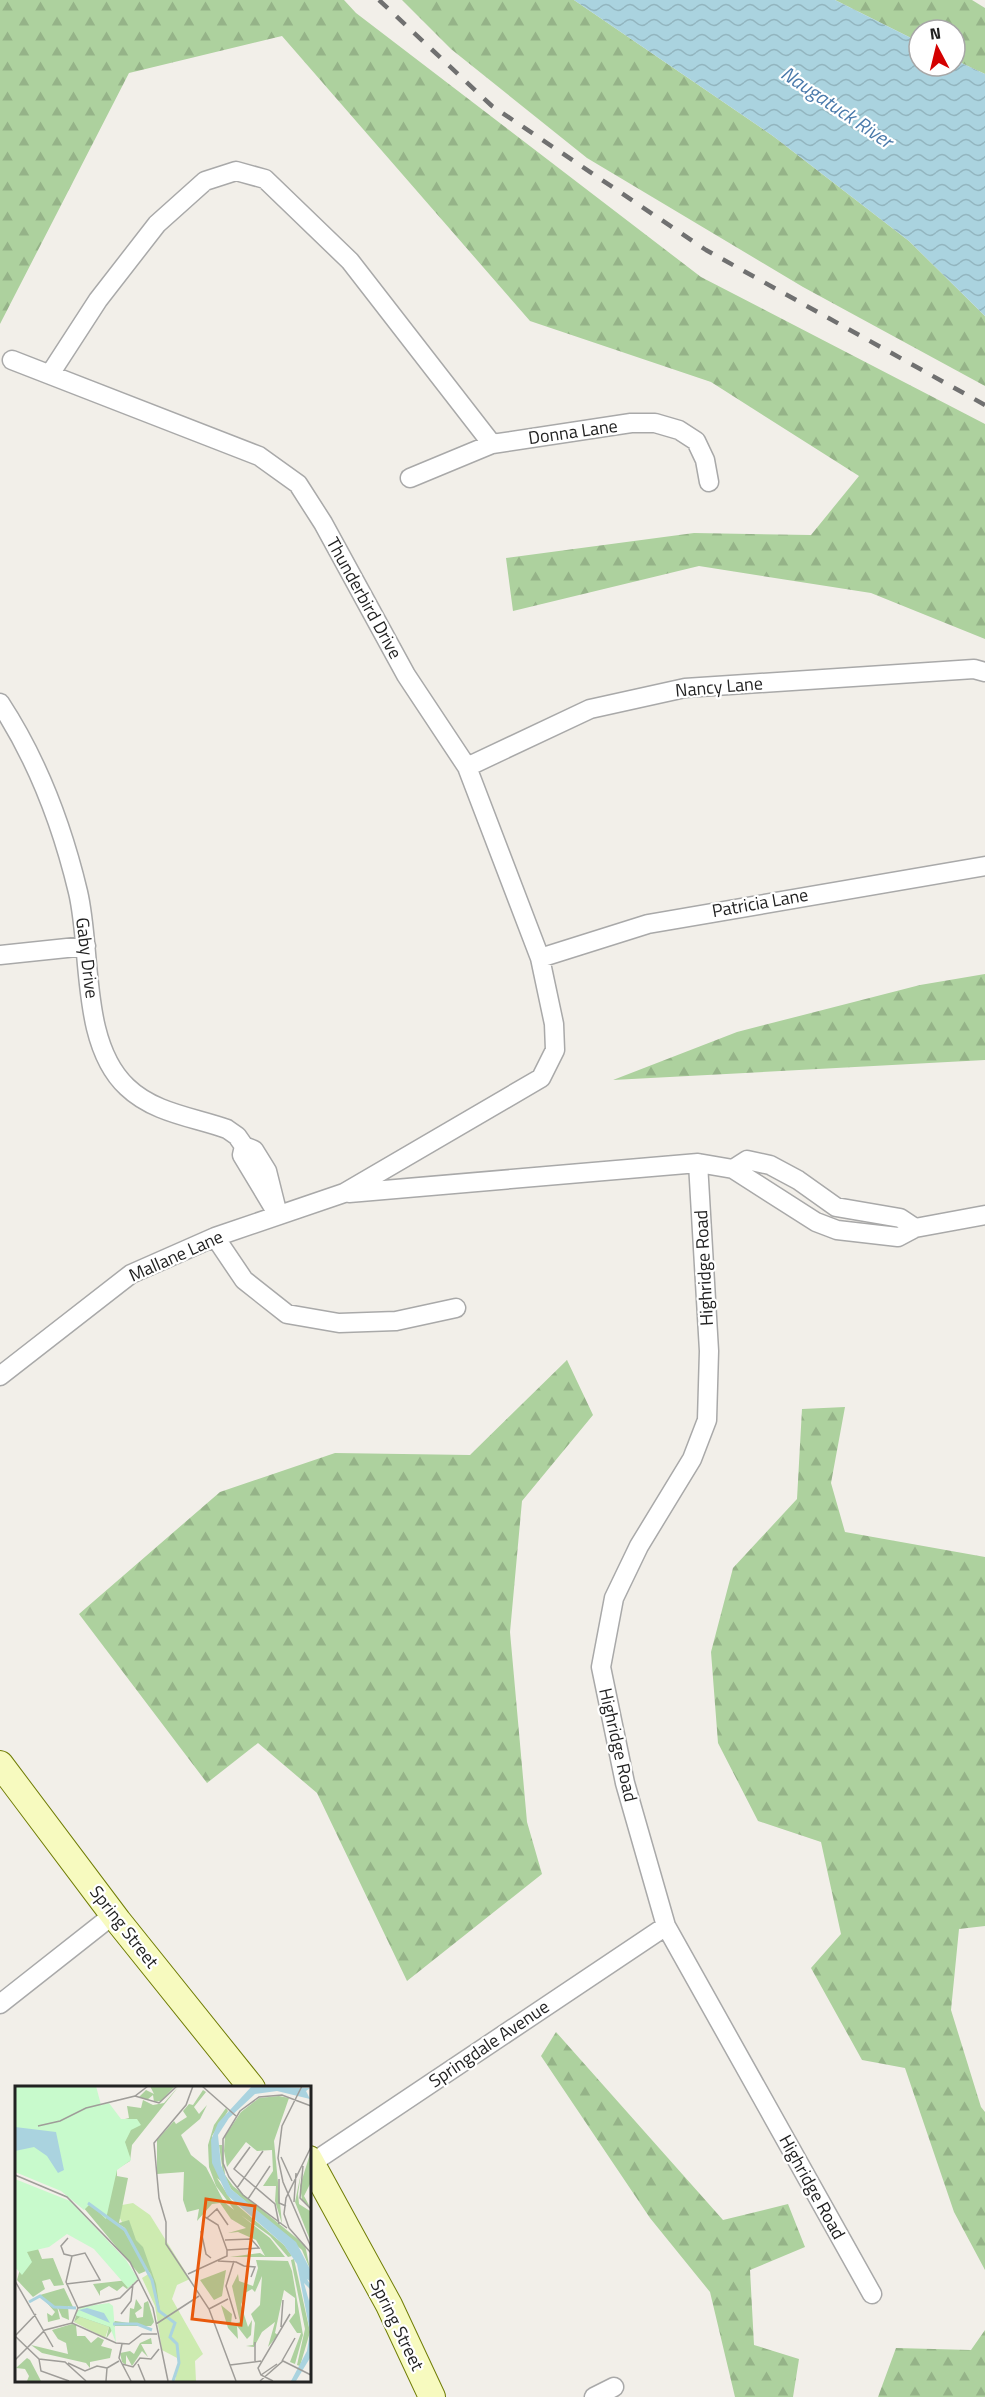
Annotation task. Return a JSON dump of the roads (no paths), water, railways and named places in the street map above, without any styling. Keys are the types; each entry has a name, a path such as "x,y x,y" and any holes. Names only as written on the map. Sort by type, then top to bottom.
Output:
{"main road":[{"name":"Spring Street","path":"0,1764 113,1915 250,2086"},
{"name":"Spring Street","path":"310,2161 389,2305 432,2397"}],"street":[{"path":"50,374 98,300 157,224 205,181 236,171 265,179 350,261 492,444"},
{"name":"Thunderbird Drive","path":"12,360 173,425 259,456 298,484 406,675 467,767 540,958"},
{"name":"Donna Lane","path":"410,478 492,444 630,423 655,423 679,430 696,441 705,460 709,482"},
{"name":"Nancy Lane","path":"467,767 590,710 685,688 974,669 985,672"},
{"name":"Gaby Drive","path":"0,703 17,729 51,800 67,848 79,895 97,1032 115,1075 146,1101 226,1129 237,1136 244,1146 254,1150 267,1171 278,1215"},
{"name":"Patricia Lane","path":"540,958 648,924 985,866"},
{"path":"0,955 86,946"},
{"name":"Mallane Lane","path":"0,1376 131,1274 215,1237 344,1193 541,1078 555,1050 554,1024 540,958"},
{"name":"Mallane Lane","path":"344,1193 698,1163 733,1169 816,1222 837,1230 898,1237 915,1228 985,1215"},
{"name":"Highridge Road","path":"698,1163 709,1352 707,1420 692,1459 639,1546 614,1598 601,1667 625,1783 666,1926 872,2294"},
{"path":"215,1237 244,1280 287,1314 339,1323 385,1321 456,1308"},
{"path":"0,2004 113,1915"},
{"name":"Springdale Avenue","path":"310,2161 666,1926"},
{"path":"594,2397 615,2387"}],"water":[{"name":"Naugatuck River","path":"574,0 835,0 907,36 907,78 967,78 967,66 985,74 985,316 909,241 773,136"}],"railway":[{"path":"379,0 492,106 706,250 985,405"}]}
